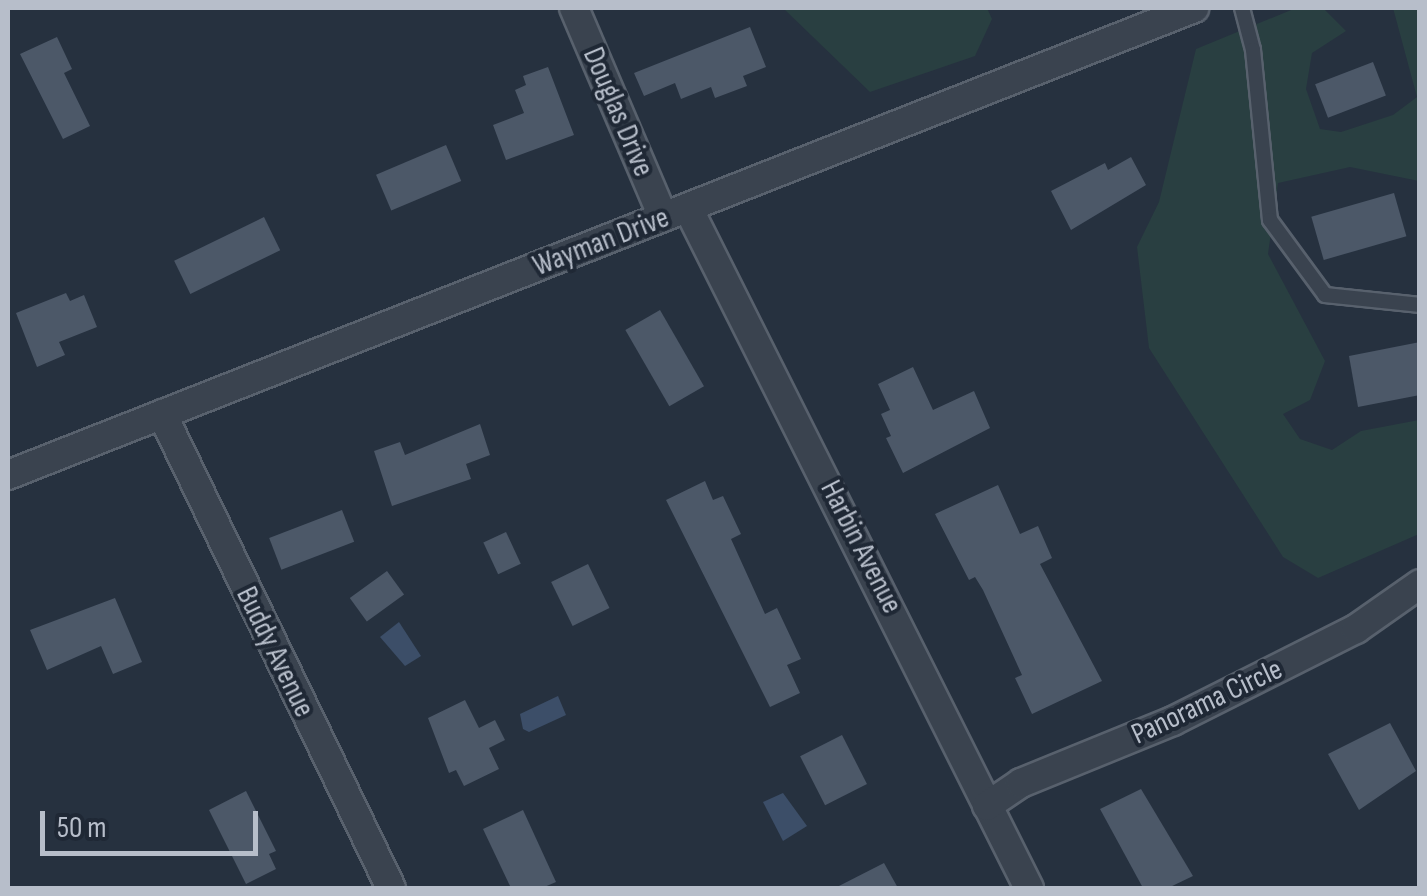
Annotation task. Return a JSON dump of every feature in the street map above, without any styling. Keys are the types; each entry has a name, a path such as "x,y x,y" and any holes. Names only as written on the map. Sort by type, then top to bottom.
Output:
{"street":[{"name":"Douglas Drive","path":"574,8 675,212"},
{"name":"Wayman Drive","path":"8,474 1194,8"},
{"name":"Harbin Avenue","path":"675,212 1028,888"},
{"name":"Buddy Avenue","path":"162,414 391,888"},
{"name":"Panorama Circle","path":"987,806 1021,783 1173,721 1339,638 1420,584"}],"lane":[{"path":"1242,8 1253,50 1270,220 1325,295 1420,306"}],"green space":[{"path":"783,8 987,8 992,19 975,56 870,92"},
{"path":"1296,8 1323,8 1346,31 1312,53 1306,89 1320,129 1341,132 1393,115 1417,97 1393,8 1419,8 1419,181 1350,167 1278,183 1268,254 1325,361 1310,400 1283,414 1300,439 1332,450 1361,431 1419,420 1419,534 1318,578 1283,557 1149,348 1137,247 1159,202 1196,49"}],"water":[{"path":"399,622 421,656 405,666 380,637"},
{"path":"558,696 566,715 529,732 523,729 520,714"},
{"path":"783,793 807,826 783,841 763,802"}],"building":[{"path":"750,27 766,67 743,76 747,86 715,98 711,87 681,99 675,83 644,96 634,73"},
{"path":"57,37 72,69 64,73 90,126 63,139 20,54"},
{"path":"1373,62 1386,96 1328,118 1315,84"},
{"path":"548,67 574,135 506,160 493,125 524,113 515,90 526,85 523,76"},
{"path":"446,145 461,181 391,211 376,175"},
{"path":"1131,157 1146,185 1071,230 1051,191 1105,163 1108,170"},
{"path":"1394,193 1406,236 1324,260 1311,217"},
{"path":"264,217 280,250 190,294 174,261"},
{"path":"66,293 70,301 84,295 97,327 59,342 65,355 37,367 16,313"},
{"path":"660,310 704,386 669,406 625,330"},
{"path":"1420,342 1420,395 1358,407 1349,356"},
{"path":"913,367 933,410 974,391 990,428 903,473 886,438 891,436 881,414 890,410 878,384"},
{"path":"480,424 490,455 466,464 471,479 392,506 374,451 400,442 405,455"},
{"path":"705,481 713,500 723,496 741,534 731,539 765,614 777,608 801,659 787,665 800,693 770,707 666,500"},
{"path":"998,485 1020,534 1038,526 1052,558 1040,564 1102,681 1032,714 1015,678 1022,675 983,590 975,577 969,580 935,514"},
{"path":"342,510 354,542 281,570 269,538"},
{"path":"506,532 521,564 498,574 483,543"},
{"path":"588,564 609,608 573,626 551,582"},
{"path":"387,571 404,594 367,621 350,598"},
{"path":"115,598 142,662 113,674 101,646 47,670 30,630"},
{"path":"465,700 479,728 495,720 505,740 489,748 499,769 464,786 456,770 449,773 428,718"},
{"path":"1390,723 1416,771 1359,810 1328,754"},
{"path":"842,735 867,784 825,805 800,756"},
{"path":"1141,789 1193,876 1168,888 1143,888 1100,809"},
{"path":"246,791 276,851 269,854 276,869 246,884 209,810"},
{"path":"523,810 556,882 542,888 511,888 483,829"},
{"path":"884,863 898,888 835,888"}]}
